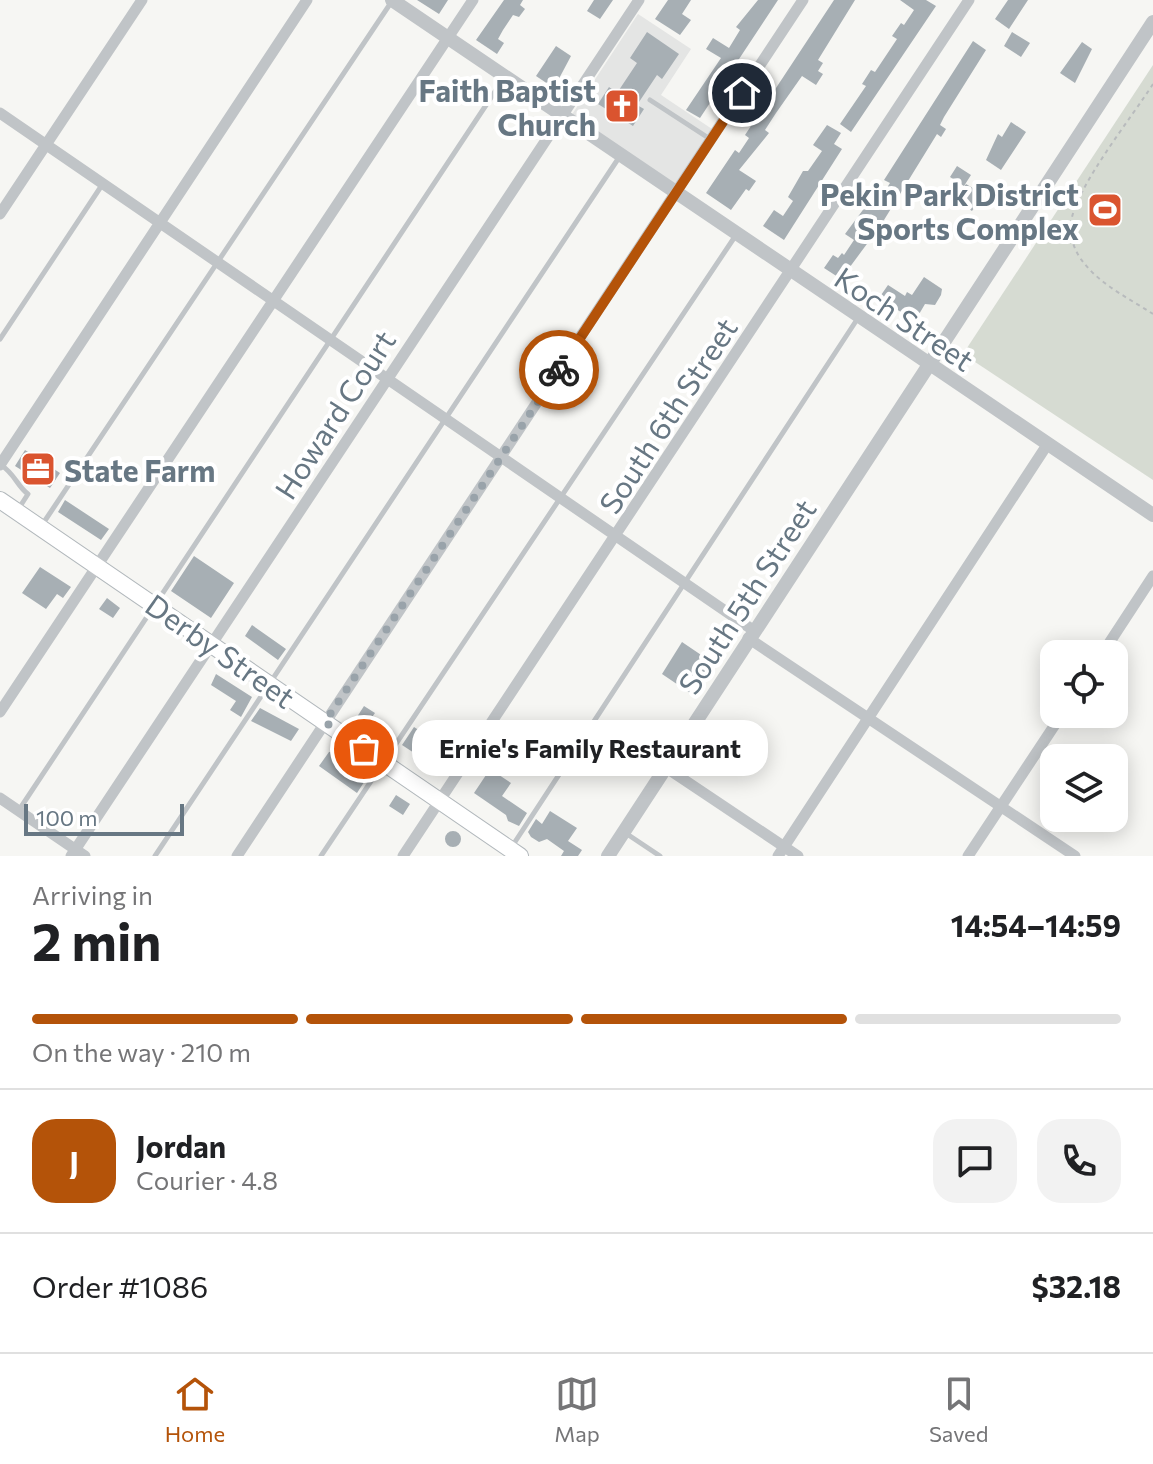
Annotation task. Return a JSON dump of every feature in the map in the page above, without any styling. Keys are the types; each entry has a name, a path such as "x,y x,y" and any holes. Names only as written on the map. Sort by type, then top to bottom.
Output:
{"main road":[{"name":"Derby Street","path":"0,500 212,643 512,854"}],"street":[{"path":"0,214 142,0"},
{"path":"0,465 307,0"},
{"name":"Koch Street","path":"392,0 930,367 1153,515"},
{"path":"0,712 473,0"},
{"name":"Howard Court","path":"77,854 386,378 639,0"},
{"path":"237,856 803,0"},
{"name":"South 6th Street","path":"403,856 969,0"},
{"name":"South 5th Street","path":"608,856 1153,22"},
{"path":"0,113 686,583 868,718 1075,856"},
{"path":"781,851 1047,445"},
{"path":"1111,640 1153,576"},
{"path":"968,856 1053,728"},
{"path":"665,767 781,851 798,856"},
{"path":"0,798 77,854"}],"lane":[{"path":"41,527 392,0"},
{"path":"19,811 505,77"},
{"path":"650,100 711,140"},
{"path":"155,856 620,155"},
{"path":"0,339 103,184"},
{"path":"321,856 736,235"},
{"path":"512,854 858,318"},
{"path":"0,465 15,474 21,489 28,494 17,511"},
{"path":"623,832 660,856"}],"path":[{"path":"1153,84 1085,188 1071,222 1074,245 1082,261 1098,278 1153,314"}],"shaded area":[{"path":"638,14 691,49 661,95 712,129 675,185 571,116"},
{"name":"Pekin Park District Sports Complex","path":"1153,65 1153,480 963,354"}],"building":[{"path":"417,0 448,0 439,14"},
{"path":"504,0 523,0 520,5 525,9 519,17 513,15 503,30 498,39 504,43 497,54 476,40"},
{"path":"594,0 613,0 600,19 587,11"},
{"path":"668,0 691,0 682,14 691,20 680,35 655,19"},
{"path":"758,0 778,0 700,118 686,110 721,58 706,49 713,38 729,48 740,30 736,27"},
{"path":"834,0 855,0 818,60 823,63 818,71 823,74 816,85 802,76 776,113 765,130 769,133 739,170 756,181 731,210 706,193 735,150 739,153 749,138 745,135"},
{"path":"900,0 926,0 936,6 851,132 840,124 866,86 862,84 871,70 875,72 897,39 892,36 914,10"},
{"path":"1008,0 1028,0 1009,29 995,19"},
{"path":"647,32 679,54 662,79 657,75 637,105 644,109 633,126 598,104 609,87 617,93 637,63 630,58"},
{"path":"1012,32 1030,43 1021,57 1004,46"},
{"path":"973,41 986,50 944,117 940,125 946,129 941,137 937,134 884,220 889,224 884,233 878,229 841,279 824,268 833,255 838,258 842,253 844,255 854,240 845,234 874,195 880,199 890,183 884,180"},
{"path":"1082,42 1092,49 1075,83 1060,73"},
{"path":"556,46 571,56 554,88 536,76"},
{"path":"1011,122 1026,132 1001,170 986,160 998,134 1002,137"},
{"path":"827,125 841,133 834,144 842,149 784,240 763,226 774,210 783,216 793,201 788,197 803,171 808,171 822,151 813,145"},
{"path":"957,166 971,175 964,186 950,177"},
{"path":"966,184 983,194 972,211 960,203 965,196 960,193"},
{"path":"924,277 942,289 941,295 935,305 925,304 915,321 879,298 888,285 905,296 907,292 912,295"},
{"path":"25,450 60,473 50,488 15,466"},
{"path":"65,500 109,529 101,540 58,512"},
{"path":"194,556 234,583 211,618 171,591"},
{"path":"40,567 71,587 63,598 57,594 46,609 22,593"},
{"path":"107,598 120,608 113,618 99,609"},
{"path":"252,625 286,649 278,660 245,636"},
{"path":"682,642 713,663 696,697 662,674"},
{"path":"216,674 252,697 241,717 230,710 236,701 211,685"},
{"path":"364,706 375,713 365,727 355,720"},
{"path":"260,708 299,729 291,741 251,721"},
{"path":"414,727 458,756 446,774 402,745"},
{"path":"338,751 368,776 357,793 319,766 329,752"},
{"path":"490,769 511,783 502,796 527,813 519,826 508,821 506,815 474,793"},
{"path":"396,795 410,804 403,815 389,806"},
{"path":"550,811 577,828 568,841 582,850 578,856 561,856 564,851 547,839 539,842 531,837 528,832 536,819 542,824"},
{"path":"450,831 456,831 461,839 459,845 450,847 445,842 445,836"}],"way so far":[{"path":"364,749 325,722 559,370"}],"place":[{"name":"Faith Baptist Church","path":"622,106"},
{"name":"Pekin Park District Sports Complex","path":"1105,210"},
{"name":"State Farm","path":"38,469"},
{"name":"Ernie's Family Restaurant","path":"364,749"}],"route":[{"path":"559,370 742,93"}]}
